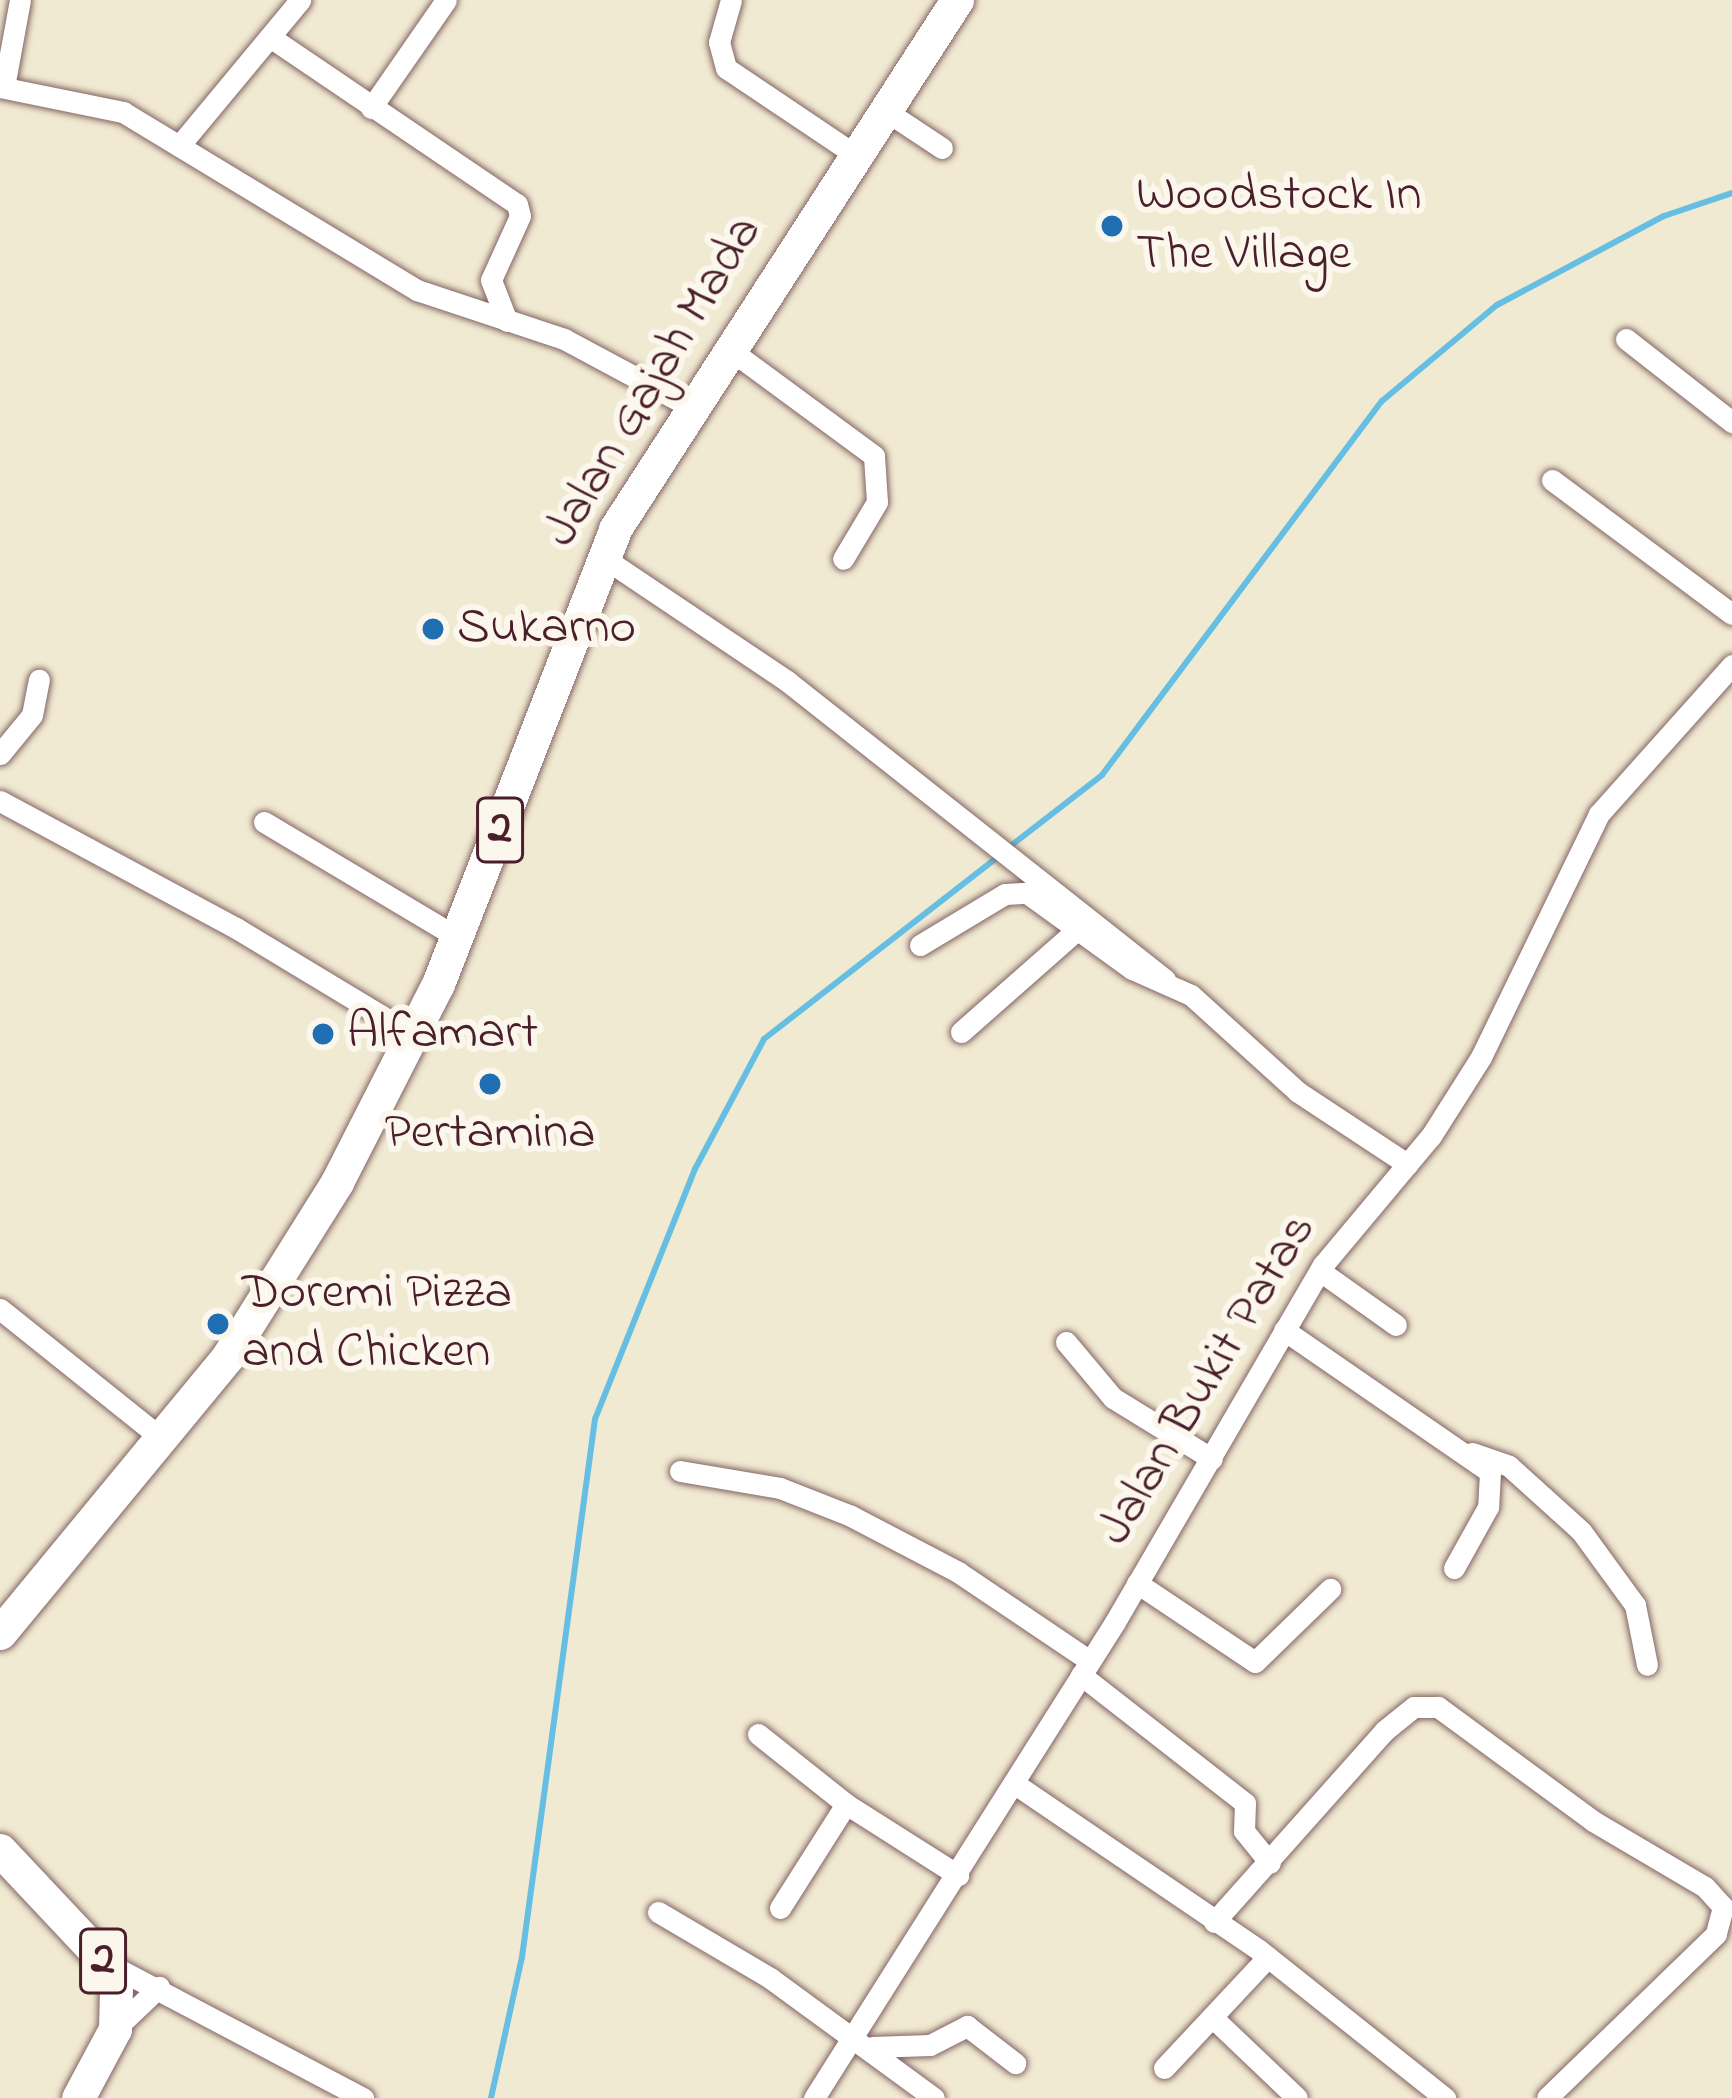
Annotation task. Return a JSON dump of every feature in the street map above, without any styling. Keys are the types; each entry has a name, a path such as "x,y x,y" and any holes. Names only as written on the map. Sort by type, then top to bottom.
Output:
{"highway":[{"name":"Jalan Gajah Mada","path":"0,1633 161,1438 272,1292 415,1036 601,556 692,407 957,0"},
{"name":"2","path":"0,1850 105,1962 120,2009 115,2030 78,2098"}],"street":[{"path":"0,21 4,0"},
{"path":"20,0 2,87 104,104 417,290 594,353 692,407"},
{"path":"179,146 300,0"},
{"path":"370,108 446,0"},
{"path":"731,0 719,42 726,68 856,156"},
{"path":"270,37 520,209 491,280 508,321"},
{"path":"886,111 942,148"},
{"path":"1626,339 1732,422"},
{"path":"729,350 874,456 877,502 843,559"},
{"path":"1552,480 1732,614"},
{"path":"601,556 787,681 986,845 1165,980 1298,1092 1407,1164"},
{"name":"Jalan Bukit Patas","path":"814,2098 1015,1784 1320,1270 1407,1164 1511,1004 1599,814 1729,675"},
{"path":"0,754 32,715 39,680"},
{"path":"0,801 176,893 415,1036"},
{"path":"264,822 457,937"},
{"path":"920,945 1017,890 1132,969 1165,980"},
{"path":"961,1032 1078,929"},
{"path":"1320,1270 1396,1325"},
{"path":"0,1309 161,1438"},
{"path":"1284,1330 1490,1472 1493,1487 1454,1568"},
{"path":"1066,1342 1113,1398 1211,1459"},
{"path":"1466,1453 1509,1466 1580,1531 1636,1605 1647,1665"},
{"path":"680,1472 780,1488 851,1516 958,1572 1085,1668 1244,1803 1244,1831 1270,1863"},
{"path":"1137,1583 1255,1662 1330,1589"},
{"path":"1214,1922 1384,1731 1414,1706 1431,1705 1593,1821 1718,1897 1723,1919 1716,1934 1547,2098"},
{"path":"758,1734 846,1804 958,1875"},
{"path":"1015,1784 1268,1957 1445,2098"},
{"path":"780,1908 846,1804"},
{"path":"658,1912 872,2047 934,2098"},
{"path":"1164,2068 1268,1957"},
{"path":"105,1962 355,2096"},
{"path":"115,2030 159,1987"},
{"path":"1212,2017 1297,2098"},
{"path":"872,2047 930,2045 967,2026 1015,2063"}],"waterway":[{"path":"1008,848 1102,775 1382,401 1497,305 1664,216 1732,193"},
{"path":"491,2098 522,1957 595,1419 695,1169 764,1039 998,857"}],"place":[{"name":"Woodstock In The Village","path":"1112,226"},
{"name":"Sukarno","path":"433,629"},
{"name":"Alfamart","path":"323,1034"},
{"name":"Pertamina","path":"490,1084"},
{"name":"Doremi Pizza and Chicken","path":"218,1324"}]}
